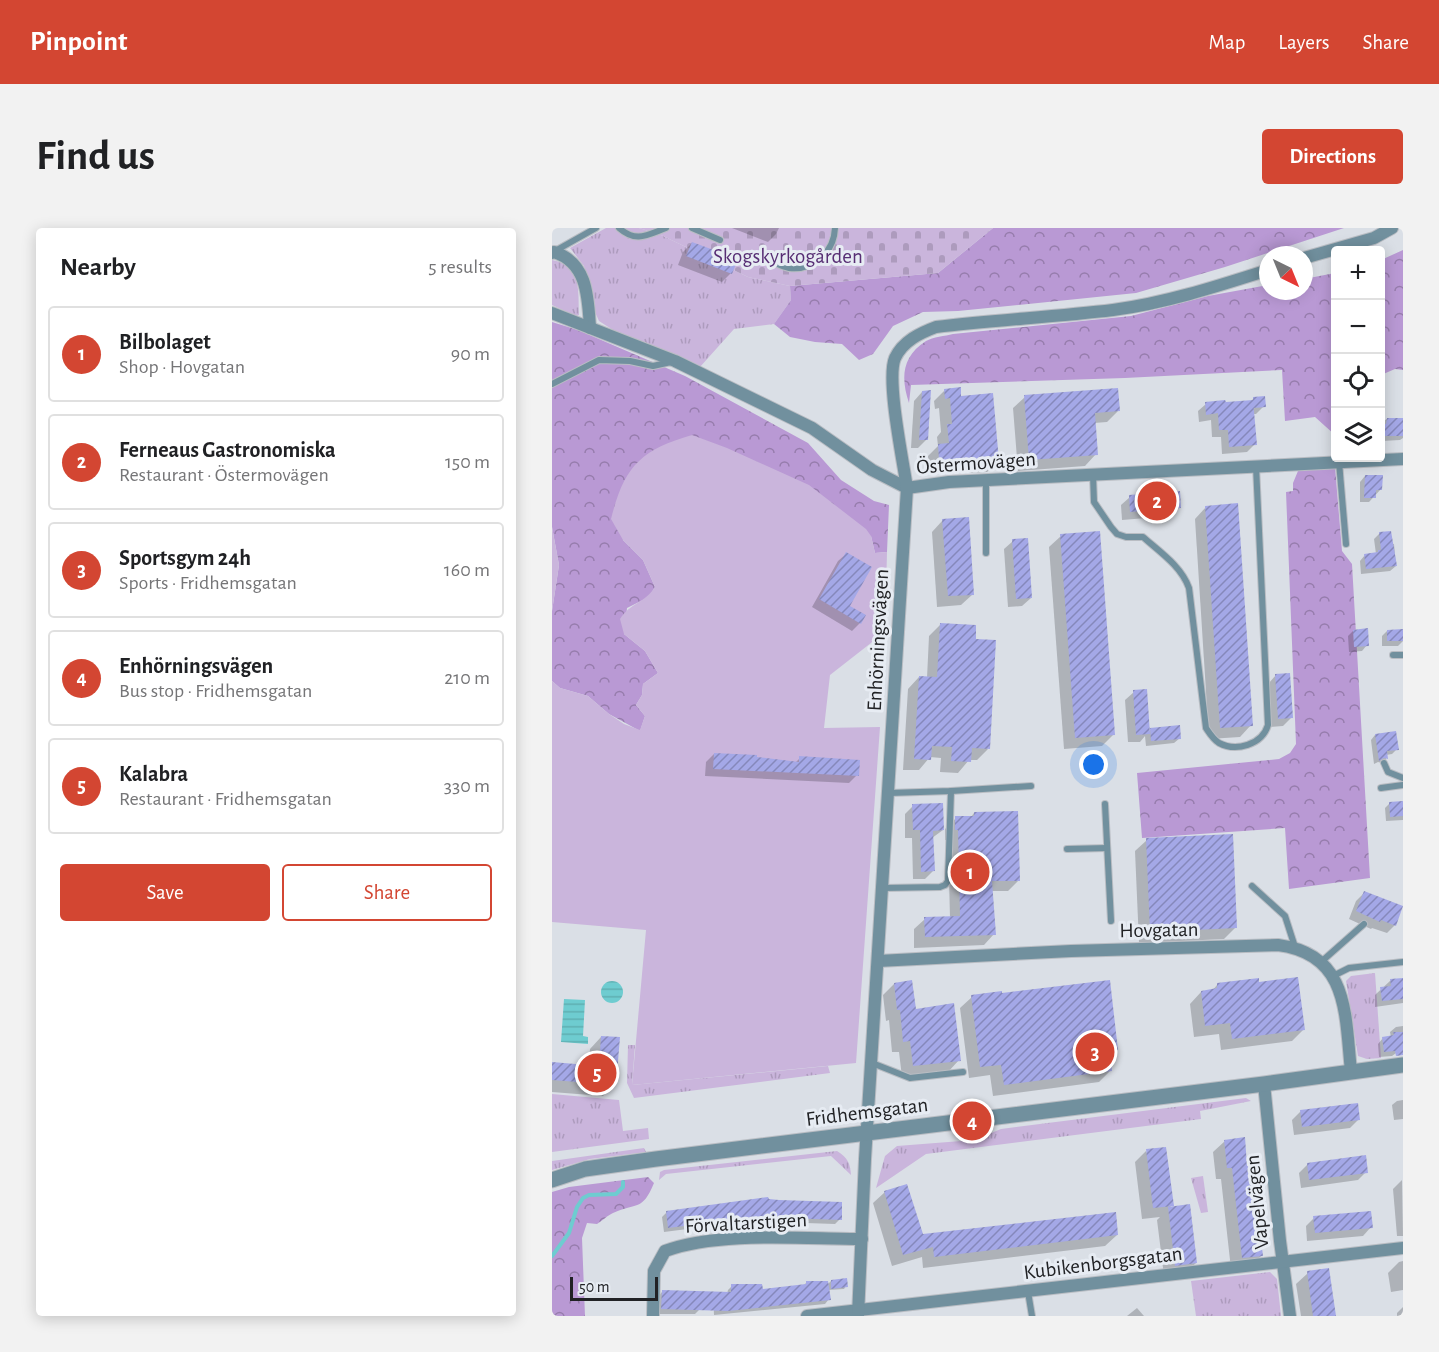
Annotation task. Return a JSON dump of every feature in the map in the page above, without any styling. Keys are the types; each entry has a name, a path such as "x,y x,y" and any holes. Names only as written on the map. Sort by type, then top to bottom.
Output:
{"street":[{"path":"1313,255 1374,238 1392,228"},
{"path":"553,253 565,255 574,262 580,272 586,287 590,328"},
{"name":"Enhörningsvägen","path":"858,1313 907,488 892,390 895,358 916,335 936,327 1114,310 1213,287 1259,273"},
{"name":"Östermovägen","path":"552,313 675,361 812,428 872,470 907,488 949,482 1339,462"},
{"name":"Östermovägen","path":"1385,460 1403,459"},
{"name":"Hovgatan","path":"878,961 1071,951 1278,945 1295,947 1321,962 1333,976 1338,987 1351,1071"},
{"name":"Fridhemsgatan","path":"552,1180 600,1167 755,1146 867,1134 1403,1065"},
{"name":"Vapelvägen","path":"1264,1084 1290,1316"},
{"name":"Förvaltarstigen","path":"653,1316 654,1271 665,1251 684,1244 731,1240 861,1239"},
{"name":"Kubikenborgsgatan","path":"807,1316 858,1313 1403,1248"}],"lane":[{"path":"553,253 596,228"},
{"path":"619,228 628,236 637,237 666,228"},
{"path":"692,228 720,240"},
{"path":"770,261 788,268 811,264 821,259 829,250 835,228"},
{"path":"552,384 599,360 630,361 653,366 675,361"},
{"path":"1339,462 1346,544"},
{"path":"1093,475 1094,502 1117,534 1126,537 1143,537 1175,565 1185,578 1189,588 1206,728 1222,744 1250,745 1262,738 1268,725 1256,465"},
{"path":"986,480 986,553"},
{"path":"1393,655 1403,654"},
{"path":"1384,763 1388,772 1403,778"},
{"path":"1381,789 1403,785"},
{"path":"889,793 1031,786"},
{"path":"883,888 939,887 948,881 951,791"},
{"path":"1105,804 1111,921"},
{"path":"1067,849 1107,848"},
{"path":"1252,886 1285,916 1295,947"},
{"path":"1321,962 1364,924"},
{"path":"1333,976 1349,968 1403,962"},
{"path":"872,1063 910,1078 963,1072"},
{"path":"1028,1292 1032,1316"}],"green space":[{"path":"606,228 639,228 661,235 748,277 790,286 791,300 774,324 734,329 700,367 613,330 599,321 584,266 570,248"},
{"name":"Skogskyrkogården","path":"639,228 993,228 938,273 790,286 748,277 661,235"},
{"path":"993,228 1344,228 1289,246 1259,246 1259,256 1136,293 958,311 923,312 893,326 873,354 859,360 842,344 790,337 774,324 791,300 790,286 938,273"},
{"path":"1403,250 1403,370 1395,369 1385,373 1385,300 1385,258"},
{"path":"552,260 569,267 573,273 578,288 579,315 576,316 552,305"},
{"path":"1331,274 1331,431 1315,417 1285,421 1282,370 911,385 909,403 904,377 905,369 918,347 932,338 1131,316 1208,296 1259,287 1259,300 1313,300 1313,277"},
{"path":"552,322 578,330 685,376 808,443 841,480 874,501 889,505 887,552 875,553 871,536 623,540 643,560 655,587 649,597 627,608 624,634 645,651 658,673 643,684 642,695 636,705 645,716 640,731 609,714 588,696 560,688 552,681 552,611 559,565 552,527"},
{"path":"692,435 809,485 866,529 871,536 875,553 887,552 885,632 830,675 824,728 880,727 856,1063 632,1085 646,930 552,922 552,681 560,688 588,696 624,724 640,730 645,716 636,705 642,695 643,684 658,673 645,651 624,634 620,619 655,587 643,560 623,540 611,519 622,486 637,463 659,447"},
{"path":"1335,467 1342,551 1352,564 1370,878 1289,889 1285,828 1142,838 1137,773 1279,759 1290,753 1296,744 1286,492 1293,491 1293,483 1298,471"},
{"path":"552,527 559,565 552,611"},
{"path":"1375,973 1381,1058 1367,1059 1358,1056 1346,981 1351,976"},
{"path":"628,1045 635,1045 632,1085 828,1066 830,1073 634,1098 627,1083"},
{"path":"552,1094 619,1100 623,1131 648,1128 649,1139 552,1152"},
{"path":"1246,1098 1251,1101 1200,1111 1201,1119 926,1154 876,1188 885,1156 897,1146 974,1140 1001,1129"},
{"path":"644,1148 646,1152 590,1159 552,1170 552,1161"},
{"path":"837,1151 848,1161 851,1175 831,1156 666,1174 659,1180 660,1172 664,1170"},
{"path":"1203,1176 1208,1212 1201,1213 1191,1178"},
{"path":"648,1177 654,1183 642,1202 613,1213 597,1224 587,1223 582,1238 585,1316 552,1316 552,1192 569,1187"},
{"path":"1270,1272 1277,1279 1281,1316 1196,1316 1191,1281"}],"water":[{"path":"612,981 620,984 623,992 620,1000 612,1003 604,1000 601,992 604,984"},
{"path":"564,999 585,1000 583,1036 588,1037 588,1044 561,1042"}],"building":[{"path":"692,242 738,259 732,274 686,256"},
{"path":"961,387 961,396 993,393 999,461 977,463 977,459 939,460 938,444 949,443 947,424 952,424 950,398 945,399 944,389"},
{"path":"1118,388 1120,411 1095,413 1098,455 1029,460 1024,395"},
{"path":"931,390 928,440 919,440 922,391"},
{"path":"1265,396 1266,407 1253,408 1253,397"},
{"path":"1225,400 1226,402 1253,400 1257,445 1229,447 1228,430 1219,430 1218,413 1206,415 1205,402"},
{"path":"1387,418 1403,418 1403,436 1385,436"},
{"path":"1365,475 1383,475 1382,490 1376,490 1376,498 1364,498"},
{"path":"1180,491 1181,508 1130,512 1129,495"},
{"path":"1238,503 1253,726 1220,728 1205,506"},
{"path":"969,517 974,595 948,596 942,519"},
{"path":"1100,531 1115,735 1075,738 1060,534"},
{"path":"1391,531 1397,566 1366,569 1364,554 1381,550 1379,532"},
{"path":"1028,538 1032,598 1016,599 1012,539"},
{"path":"846,552 872,567 850,606 866,615 861,624 819,599"},
{"path":"940,623 976,625 976,639 996,640 990,749 972,748 971,762 951,761 952,747 932,746 931,760 914,759 919,676 937,677"},
{"path":"1368,628 1369,646 1354,647 1353,630"},
{"path":"1403,629 1403,641 1387,641 1387,630"},
{"path":"1290,673 1293,718 1278,719 1275,674"},
{"path":"1147,689 1150,734 1136,735 1133,690"},
{"path":"1180,725 1181,739 1151,741 1150,728"},
{"path":"1396,731 1399,750 1387,751 1388,759 1384,758 1379,761 1375,734"},
{"path":"714,753 757,755 757,757 799,762 799,756 860,760 859,776 713,769"},
{"path":"1403,801 1403,816 1390,817 1389,802"},
{"path":"943,803 944,830 933,831 935,871 921,872 920,830 913,830 912,804"},
{"path":"1018,811 1020,881 992,881 996,935 925,937 924,917 960,916 958,830 955,830 955,816 974,816 974,812"},
{"path":"1233,834 1237,928 1150,932 1146,838"},
{"path":"1364,891 1403,906 1396,926 1381,920 1380,922 1356,911"},
{"path":"1298,977 1305,1030 1232,1039 1230,1023 1205,1026 1201,991 1217,988 1217,983 1259,978 1259,982"},
{"path":"1403,978 1403,999 1382,1001 1380,987 1391,986 1390,979"},
{"path":"912,980 916,1009 954,1003 961,1061 913,1066 910,1041 903,1042 900,1010 897,1010 894,983"},
{"path":"1110,980 1118,1050 1110,1051 1112,1071 1004,1085 1001,1065 980,1067 971,995"},
{"path":"1393,1032 1403,1032 1403,1055 1396,1056 1395,1051 1384,1052 1382,1037 1394,1035"},
{"path":"601,1036 620,1037 616,1085 552,1080 552,1062 599,1066"},
{"path":"1358,1103 1360,1120 1302,1127 1300,1110"},
{"path":"1245,1137 1247,1166 1252,1165 1263,1256 1242,1258 1232,1168 1227,1168 1224,1140"},
{"path":"1166,1147 1174,1206 1153,1208 1146,1149"},
{"path":"1366,1155 1368,1173 1309,1180 1307,1163"},
{"path":"907,1184 923,1234 1116,1212 1118,1235 934,1257 933,1247 903,1255 884,1191"},
{"path":"768,1197 779,1200 842,1202 842,1220 756,1217 668,1228 666,1211"},
{"path":"1190,1204 1197,1263 1175,1266 1168,1207"},
{"path":"1371,1211 1373,1228 1315,1233 1313,1216"},
{"path":"1329,1268 1336,1316 1313,1316 1307,1271"},
{"path":"847,1278 848,1287 831,1289 831,1280"},
{"path":"806,1281 828,1281 831,1300 728,1311 661,1309 662,1290 731,1292 731,1284 762,1284 763,1289 806,1284"}],"waterway":[{"path":"552,1256 569,1233 577,1207 583,1198 589,1195 616,1194 623,1187 623,1182"}],"place":[{"name":"Ferneaus Gastronomiska","path":"1157,501"},
{"name":"Bilbolaget","path":"970,872"},
{"name":"Sportsgym 24h","path":"1095,1052"},
{"name":"Kalabra","path":"597,1073"},
{"name":"Enhörningsvägen","path":"972,1121"}]}
